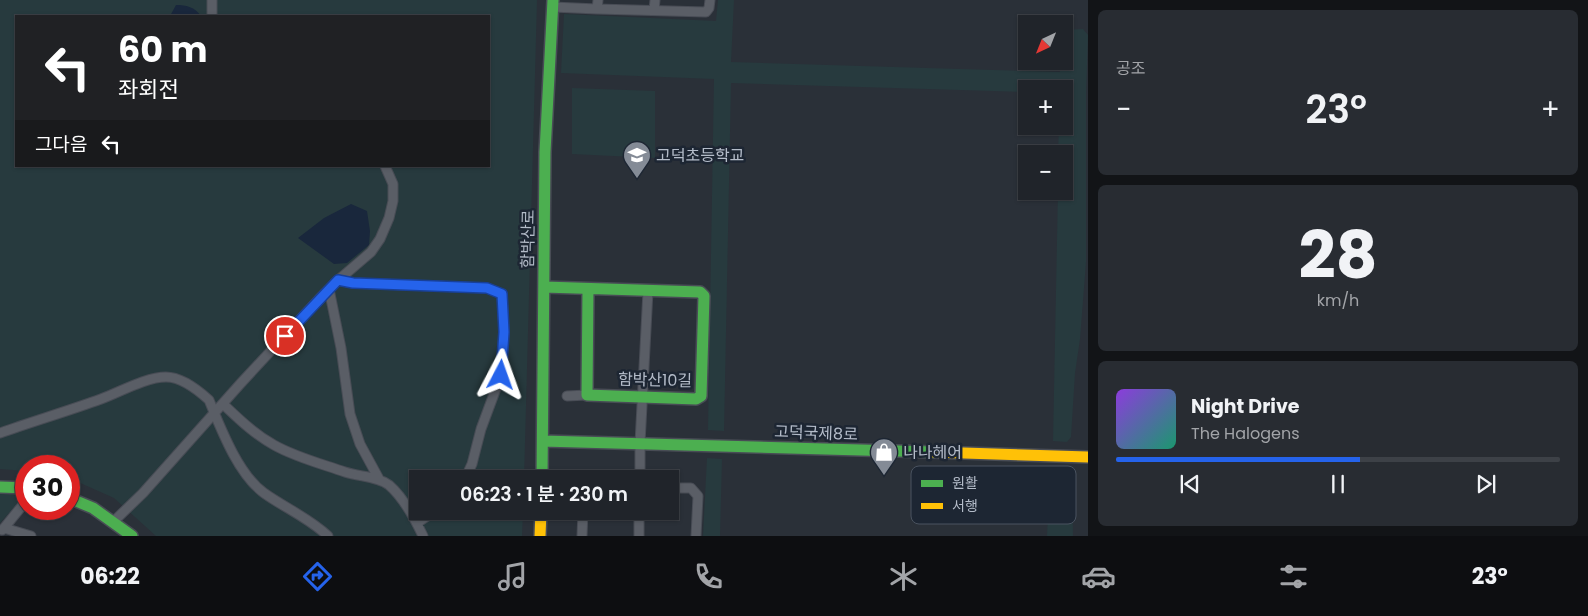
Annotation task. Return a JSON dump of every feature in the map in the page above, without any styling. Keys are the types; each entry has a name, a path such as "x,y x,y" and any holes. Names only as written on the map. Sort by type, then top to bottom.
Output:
{"street":[{"path":"212,0 212,15"},
{"path":"654,10 655,0"},
{"path":"553,4 597,4 654,10 706,12 709,8 710,0"},
{"name":"함박산로","path":"542,470 546,152 553,4"},
{"path":"113,522 143,493 329,289 371,252 380,239 389,218 393,201 393,184 385,167"},
{"path":"338,280 353,283 487,288 502,294 504,332 501,375 481,430 469,470"},
{"name":"함박산10길","path":"544,287 700,292 704,296 700,396 696,399 587,395"},
{"path":"329,289 341,348 350,414 360,444 379,480"},
{"path":"567,396 587,395 588,289"},
{"path":"640,470 648,291"},
{"path":"0,433 101,399 149,380 166,377 178,379 202,393 209,400 237,460 250,480 262,491 308,520 328,536"},
{"path":"223,404 257,434 275,446 351,474 379,480 389,486 400,498 417,523 423,536"},
{"name":"고덕국제8로","path":"543,441 1088,457"},
{"path":"0,486 15,487"},
{"path":"679,488 691,488 698,496 696,536"},
{"path":"80,503 93,508 132,536"},
{"path":"15,514 2,530 30,536"},
{"path":"417,523 422,520"},
{"path":"540,536 541,520"},
{"path":"582,536 583,520"},
{"path":"639,520 639,536"}],"green space":[{"path":"0,0 537,0 524,470 409,470 409,520 523,520 522,536 156,536 114,498 80,483 80,455 15,455 15,470 0,469"},
{"path":"718,0 734,0 731,62 1060,72 1060,70 1073,70 1073,30 1083,29 1088,35 1086,262 1071,437 1067,442 1053,441 1058,200 1073,200 1073,145 1058,145 1059,135 1073,135 1073,80 1018,80 1018,92 731,83 724,431 708,430 714,79 561,73 564,14 716,21"},
{"path":"572,88 655,91 655,158 572,154"},
{"path":"707,458 722,459 720,536 703,536"},
{"path":"0,494 15,495 15,506 0,523"},
{"path":"1048,524 1073,524 1073,536 1047,536"}],"water":[{"path":"176,5 183,5 196,10 200,15 171,15"},
{"path":"351,204 367,211 370,231 369,245 347,263 334,264 298,238 324,218"}],"traffic: fast":[{"path":"542,470 545,152 553,0"},
{"path":"544,287 700,292 704,296 701,396 696,399 587,395 588,289"},
{"path":"543,441 933,452"},
{"path":"0,487 15,488"},
{"path":"80,503 93,508 132,536"}],"traffic: slow":[{"path":"933,452 1088,457"},
{"path":"540,536 541,520"}],"place":[{"name":"고덕초등학교","path":"637,179"},
{"name":"나나헤어","path":"884,476"}],"route":[{"path":"285,336 338,280 353,283 487,288 502,294 504,332 501,375"}]}
